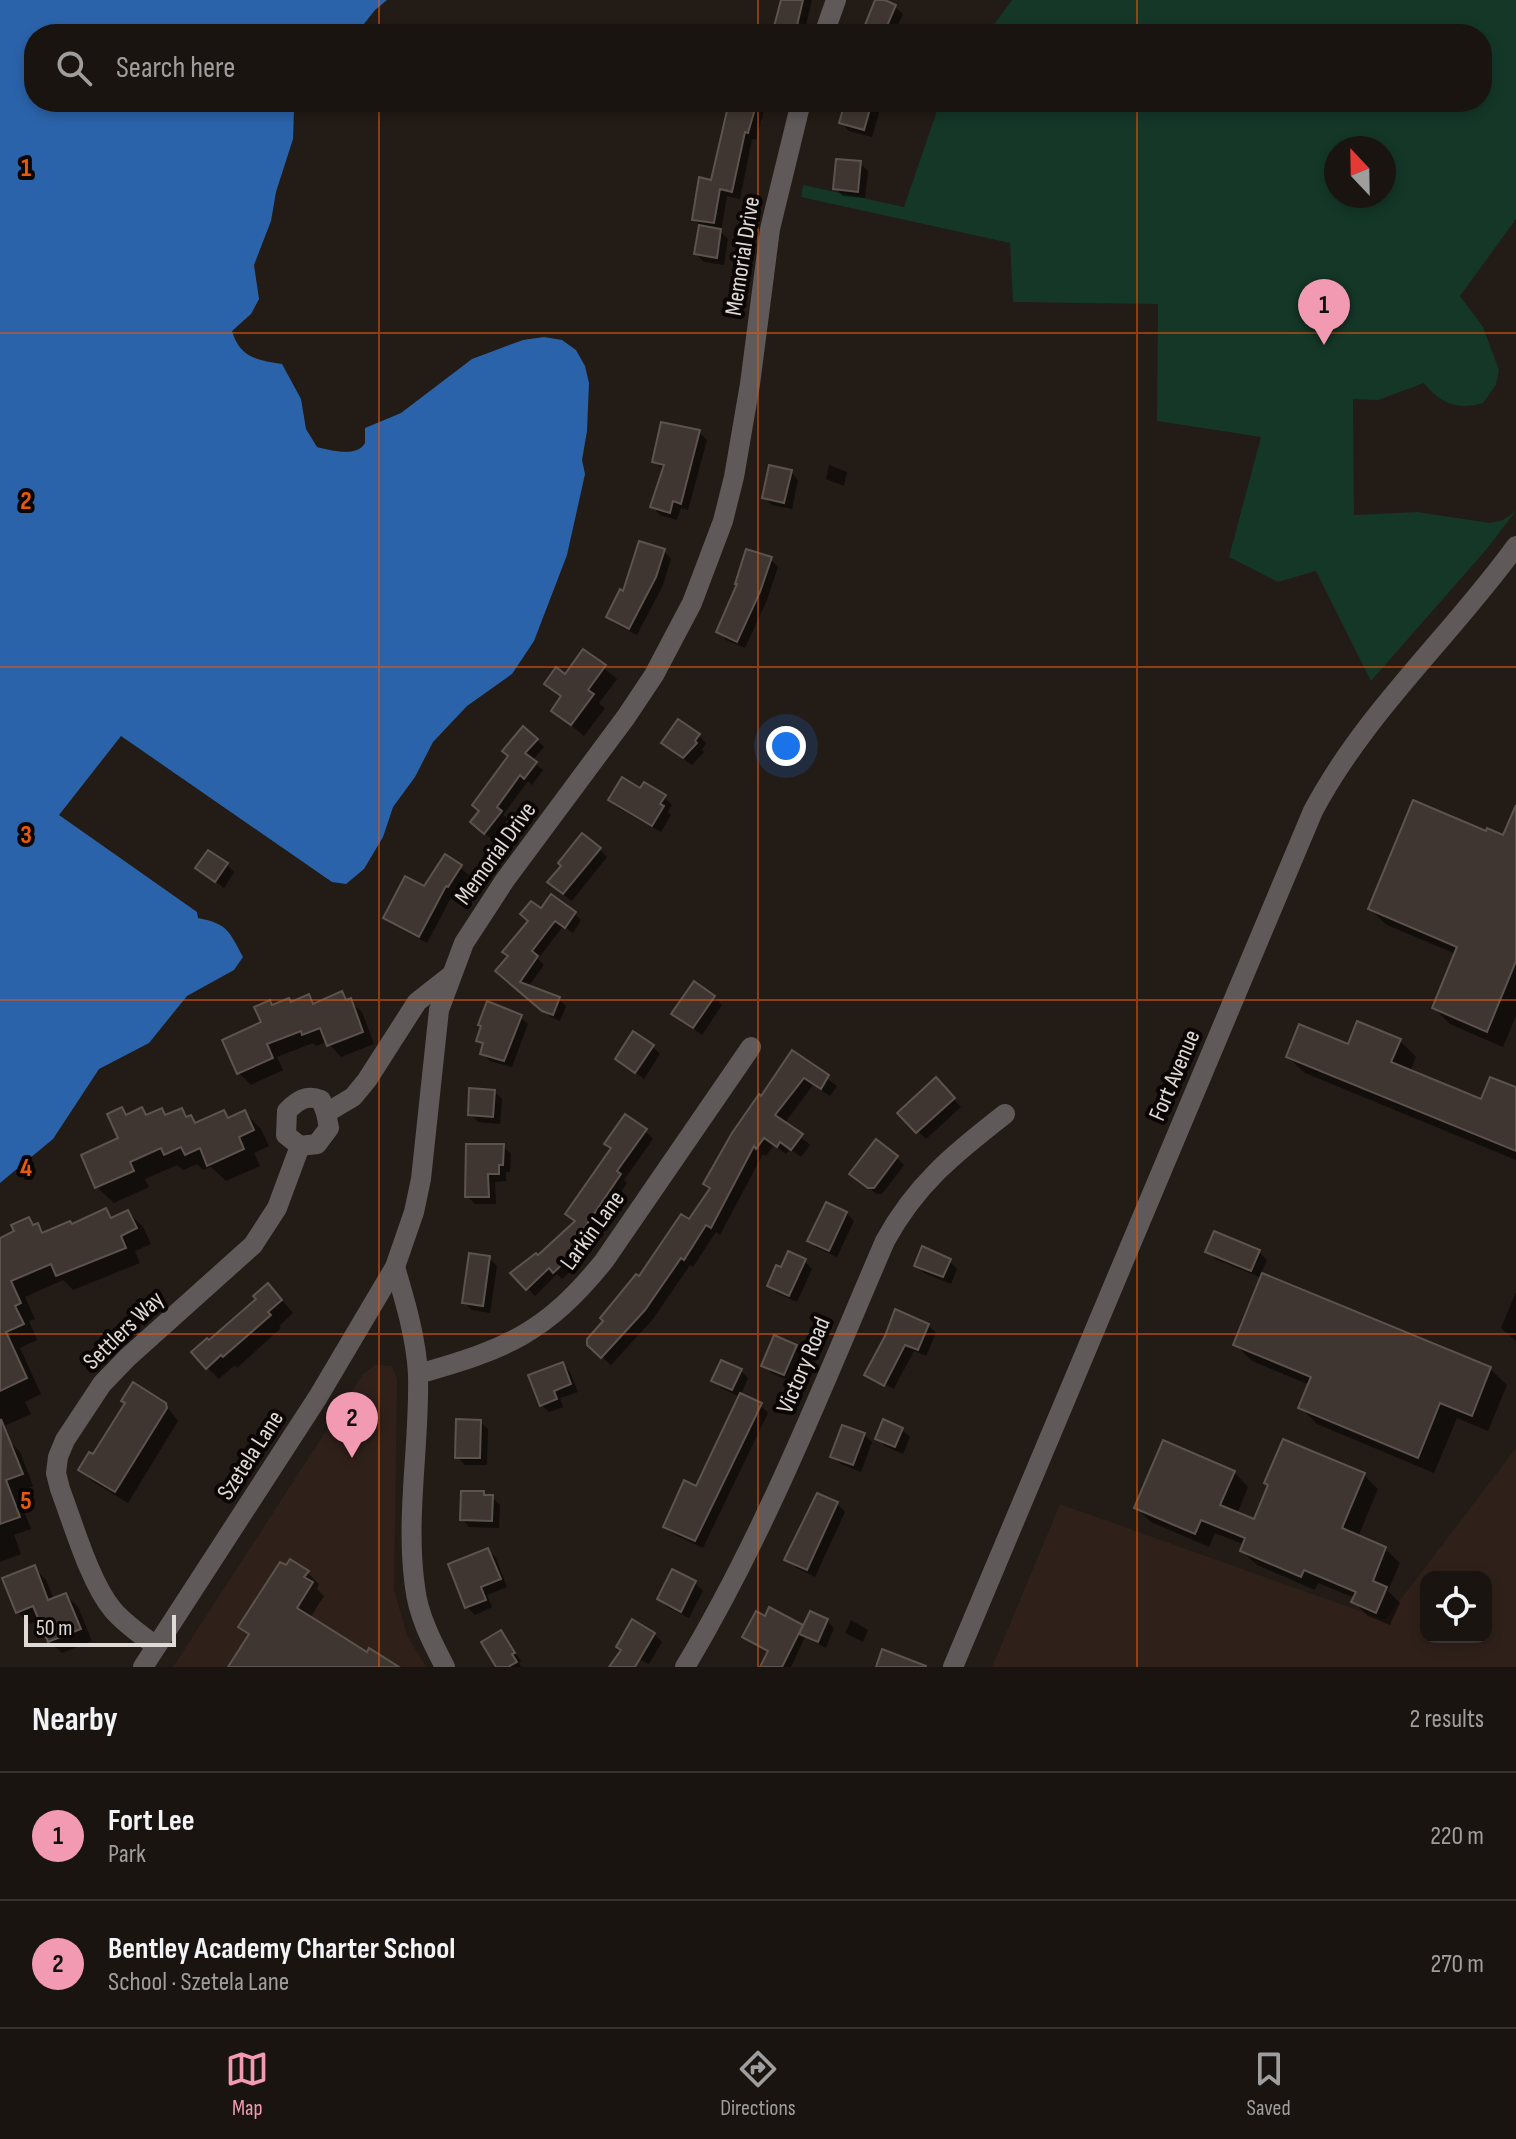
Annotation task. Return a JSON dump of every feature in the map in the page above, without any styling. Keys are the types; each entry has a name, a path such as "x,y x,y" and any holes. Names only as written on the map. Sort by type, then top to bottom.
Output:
{"street":[{"path":"828,24 836,0"},
{"name":"Memorial Drive","path":"395,1267 414,1212 421,1179 439,1010 464,943 654,675 692,603 709,561 734,477 750,384 770,229 799,112"},
{"name":"Fort Avenue","path":"953,1667 1313,811 1360,735 1476,599 1516,546"},
{"path":"326,1113 353,1097 417,1002 450,976"},
{"name":"Larkin Lane","path":"418,1374 498,1349 526,1335 580,1291 604,1261 751,1047"},
{"path":"311,1096 321,1100 326,1113 329,1128 317,1144 300,1146 286,1135 287,1111 296,1102 311,1096"},
{"name":"Victory Road","path":"685,1667 760,1530 899,1215 932,1173 1005,1114"},
{"name":"Settlers Way","path":"156,1646 125,1623 100,1591 60,1489 56,1473 58,1457 65,1440 113,1370 253,1245 277,1208 300,1146"},
{"path":"395,1267 407,1306 418,1374 412,1550 415,1590 425,1628 445,1667"},
{"name":"Szetela Lane","path":"143,1667 341,1360 395,1267"}],"shaded area":[{"path":"375,1365 392,1366 397,1379 394,1590 407,1635 426,1667 173,1667 363,1374"},
{"path":"1516,1448 1516,1667 992,1667 1060,1504 1385,1620 1420,1574 1420,1643 1492,1643 1492,1571 1422,1571"}],"green space":[{"path":"1012,0 1516,0 1516,219 1460,296 1483,327 1499,370 1496,385 1483,403 1465,406 1450,404 1436,396 1424,383 1378,400 1353,399 1354,515 1417,512 1490,523 1503,520 1516,511 1371,681 1316,571 1278,582 1229,557 1261,437 1157,421 1158,304 1013,302 1010,243 801,197 803,185 904,207 937,112 1492,112 1492,24 994,24"}],"water":[{"path":"0,0 387,0 364,24 24,24 24,112 294,112 293,139 276,192 271,221 254,265 259,299 251,314 232,331 235,340 251,356 282,364 301,399 306,429 317,447 349,452 365,443 365,428 401,413 472,359 523,340 544,337 562,340 576,350 585,366 589,383 582,460 585,474 567,555 534,641 512,674 467,706 433,742 415,777 393,807 383,837 364,869 346,884 332,882 121,736 59,815 197,912 198,918 222,926 231,935 243,957 234,970 187,996 149,1043 99,1069 53,1139 0,1183"}],"building":[{"path":"781,0 803,0 797,24 775,24"},
{"path":"875,0 896,5 888,24 865,24"},
{"path":"727,112 754,112 748,133 745,132 732,192 720,189 714,223 692,220 699,177 711,180"},
{"path":"842,112 869,112 864,130 839,123"},
{"path":"836,159 861,161 858,192 833,189"},
{"path":"699,225 721,229 717,258 694,254"},
{"path":"661,422 700,430 681,504 673,501 670,513 650,507 664,465 652,462"},
{"path":"769,465 792,470 784,503 762,498"},
{"path":"639,541 665,549 656,577 629,629 606,617 620,589 623,591"},
{"path":"746,549 772,557 737,642 716,632 737,584"},
{"path":"583,649 606,665 588,690 594,694 571,725 551,711 561,696 544,684 556,667 565,674"},
{"path":"678,719 700,734 695,741 697,743 683,758 661,743"},
{"path":"523,726 538,739 525,753 537,762 524,779 520,775 497,807 502,811 484,834 470,822 479,811 472,805 508,756 502,751"},
{"path":"622,777 640,788 644,782 666,795 660,804 664,806 652,826 608,800"},
{"path":"1413,800 1486,831 1487,828 1503,835 1516,805 1516,961 1487,1032 1432,1008 1457,947 1368,909"},
{"path":"582,833 601,848 563,894 547,882"},
{"path":"208,850 228,863 215,882 195,868"},
{"path":"445,854 462,865 446,886 419,937 383,918 405,876 424,886"},
{"path":"551,894 576,912 565,928 555,921 532,951 538,956 520,982 560,997 553,1015 542,1011 495,971 508,956 502,952 528,921 520,914 531,901 541,908"},
{"path":"694,981 715,996 693,1028 671,1014"},
{"path":"342,991 346,1000 351,998 363,1032 327,1046 320,1028 302,1035 301,1031 267,1044 273,1058 237,1074 222,1040 261,1022 254,1007 270,1000 272,1005 289,998 291,1002 309,994 313,1004"},
{"path":"487,1001 522,1015 504,1061 480,1054 483,1043 476,1041"},
{"path":"1357,1021 1401,1039 1391,1062 1481,1099 1490,1077 1516,1087 1516,1151 1286,1057 1299,1024 1348,1044"},
{"path":"633,1031 654,1045 635,1073 615,1059"},
{"path":"792,1050 829,1075 821,1089 804,1078 775,1115 803,1134 791,1150 780,1142 777,1147 764,1138 756,1149 754,1146 711,1228 706,1225 684,1260 681,1258 645,1310 601,1358 587,1345 587,1339 603,1321 600,1318 636,1274 639,1276 681,1214 689,1219 710,1188 703,1184 732,1133"},
{"path":"936,1077 955,1098 916,1133 897,1113"},
{"path":"469,1088 495,1090 493,1117 468,1115"},
{"path":"122,1107 126,1115 142,1107 146,1115 162,1108 165,1115 182,1108 186,1117 191,1115 195,1123 224,1110 228,1118 245,1110 254,1130 239,1137 244,1149 207,1166 200,1148 185,1155 181,1147 164,1155 161,1148 130,1162 134,1171 95,1188 81,1155 118,1138 107,1114"},
{"path":"625,1114 647,1129 617,1171 621,1174 573,1245 578,1250 553,1273 549,1268 526,1290 510,1273 536,1253 538,1255 575,1221 565,1214 611,1148 604,1144"},
{"path":"876,1139 898,1156 874,1188 868,1188 849,1174"},
{"path":"466,1144 504,1144 503,1165 499,1165 499,1174 488,1174 489,1197 465,1197"},
{"path":"826,1202 847,1212 829,1251 807,1241"},
{"path":"106,1208 111,1218 128,1210 137,1228 121,1236 126,1248 56,1276 51,1264 11,1281 21,1303 15,1306 24,1324 6,1332 27,1378 0,1391 0,1238 14,1231 11,1225 29,1217 33,1225 38,1223 42,1233 70,1221 72,1224"},
{"path":"1214,1231 1260,1250 1251,1271 1205,1252"},
{"path":"922,1246 951,1259 943,1277 914,1266"},
{"path":"788,1251 806,1259 789,1296 767,1286 776,1265 781,1267"},
{"path":"469,1253 490,1256 483,1306 462,1303"},
{"path":"1262,1273 1491,1367 1472,1416 1440,1403 1418,1458 1298,1408 1311,1377 1233,1345"},
{"path":"268,1283 282,1300 268,1312 271,1315 206,1369 191,1352 256,1299 253,1296"},
{"path":"895,1309 929,1324 918,1350 905,1345 884,1386 864,1375 885,1336"},
{"path":"774,1335 797,1345 784,1375 761,1366"},
{"path":"721,1360 742,1369 732,1390 711,1381"},
{"path":"563,1362 571,1384 554,1391 557,1399 540,1406 528,1375"},
{"path":"133,1382 166,1403 167,1408 115,1492 78,1470 89,1452 93,1454 125,1403 121,1401"},
{"path":"740,1393 762,1403 695,1541 663,1527 684,1480 696,1486"},
{"path":"1,1419 23,1474 6,1480 20,1517 0,1524"},
{"path":"456,1419 481,1420 480,1458 455,1458"},
{"path":"883,1419 903,1428 895,1447 875,1439"},
{"path":"842,1425 865,1433 853,1465 830,1457"},
{"path":"1283,1439 1365,1473 1342,1528 1386,1547 1373,1581 1387,1587 1376,1613 1351,1602 1356,1592 1304,1570 1301,1577 1240,1551 1245,1538 1201,1520 1195,1534 1134,1508 1163,1440 1235,1471 1220,1505 1254,1519 1268,1485 1264,1483"},
{"path":"461,1491 484,1491 484,1495 493,1495 492,1521 460,1520"},
{"path":"817,1493 838,1502 807,1570 784,1560"},
{"path":"488,1548 501,1579 481,1587 486,1600 465,1608 448,1564"},
{"path":"290,1559 309,1571 304,1577 313,1582 297,1608 367,1652 369,1648 399,1667 228,1667 249,1634 238,1627 280,1562 286,1565"},
{"path":"35,1565 48,1600 66,1593 81,1629 48,1642 33,1606 16,1613 2,1578"},
{"path":"672,1569 696,1581 681,1612 657,1599"},
{"path":"769,1607 803,1625 782,1667 760,1667 768,1651 742,1637 756,1611 765,1616"},
{"path":"810,1611 828,1619 818,1642 799,1634"},
{"path":"632,1619 655,1633 635,1667 609,1667 621,1650 616,1647"},
{"path":"501,1630 517,1662 508,1667 496,1667 481,1642"},
{"path":"882,1649 926,1666 926,1667 876,1667"}],"place":[{"name":"Fort Lee","path":"1324,345"},
{"name":"Bentley Academy Charter School","path":"352,1458"}]}
